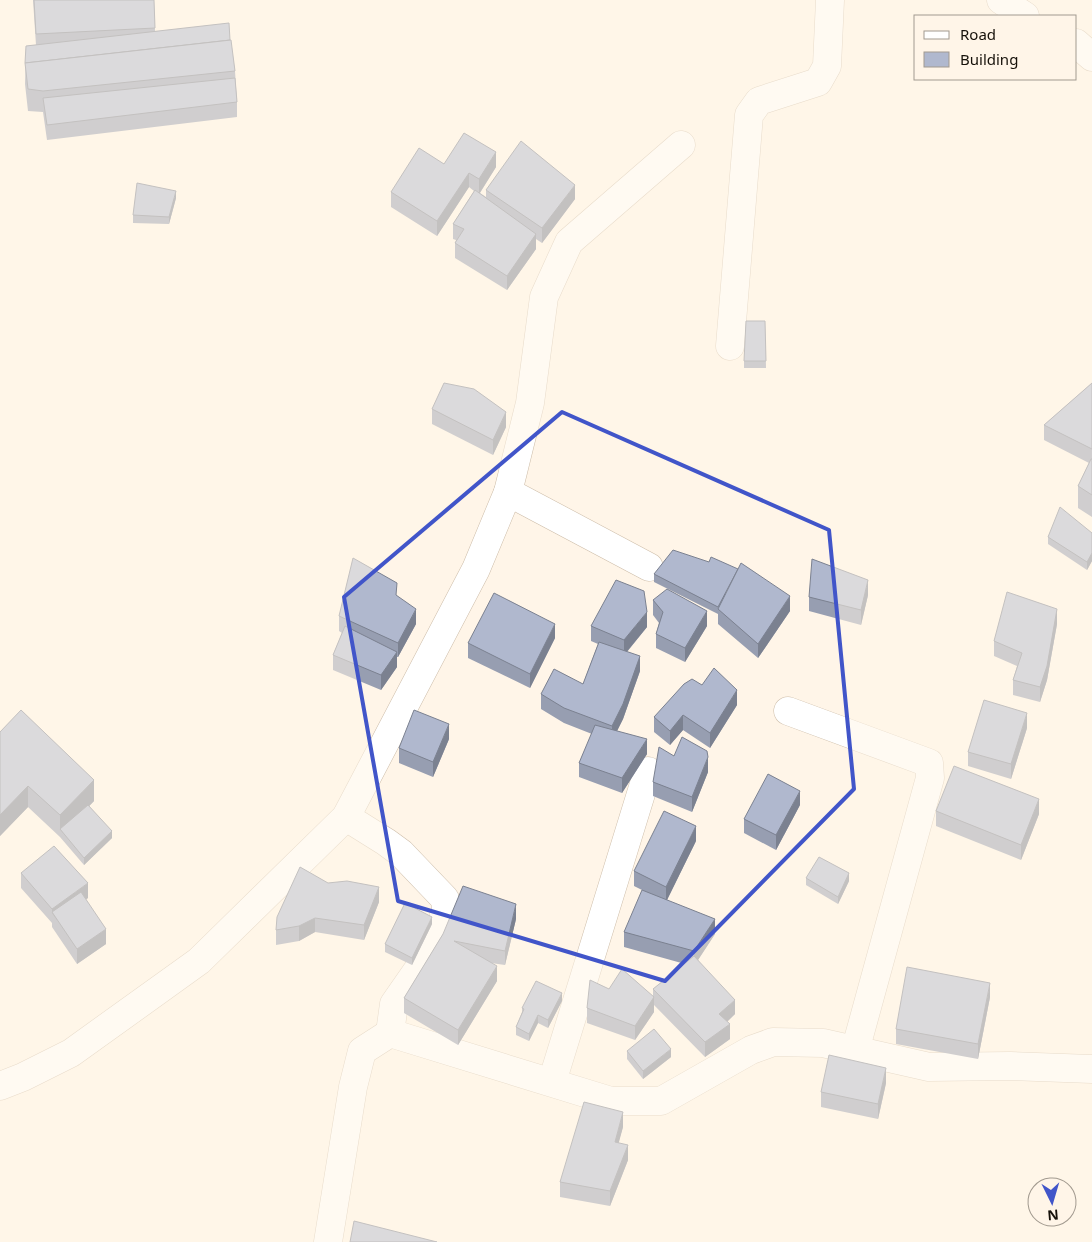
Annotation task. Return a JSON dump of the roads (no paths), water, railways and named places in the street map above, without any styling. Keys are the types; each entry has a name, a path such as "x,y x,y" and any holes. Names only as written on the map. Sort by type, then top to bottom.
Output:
{"street":[{"path":"730,346 749,115 759,100 818,82 827,66 830,0"},
{"path":"1002,0 1023,15"},
{"path":"1032,0 1032,15"},
{"path":"1077,44 1092,58"},
{"path":"0,1086 23,1077 70,1053 199,961 346,817 476,569 508,492 530,403 544,297 569,242 681,145"},
{"path":"508,492 649,567"},
{"path":"788,711 929,763 930,778 855,1050"},
{"path":"552,1082 648,771"},
{"path":"328,1242 354,1087 362,1051 390,1033 394,1004 433,948 446,910 445,899 401,853 346,817"},
{"path":"390,1033 611,1101 661,1101 751,1050 773,1042 823,1043 929,1067 1010,1066 1092,1069"}]}
